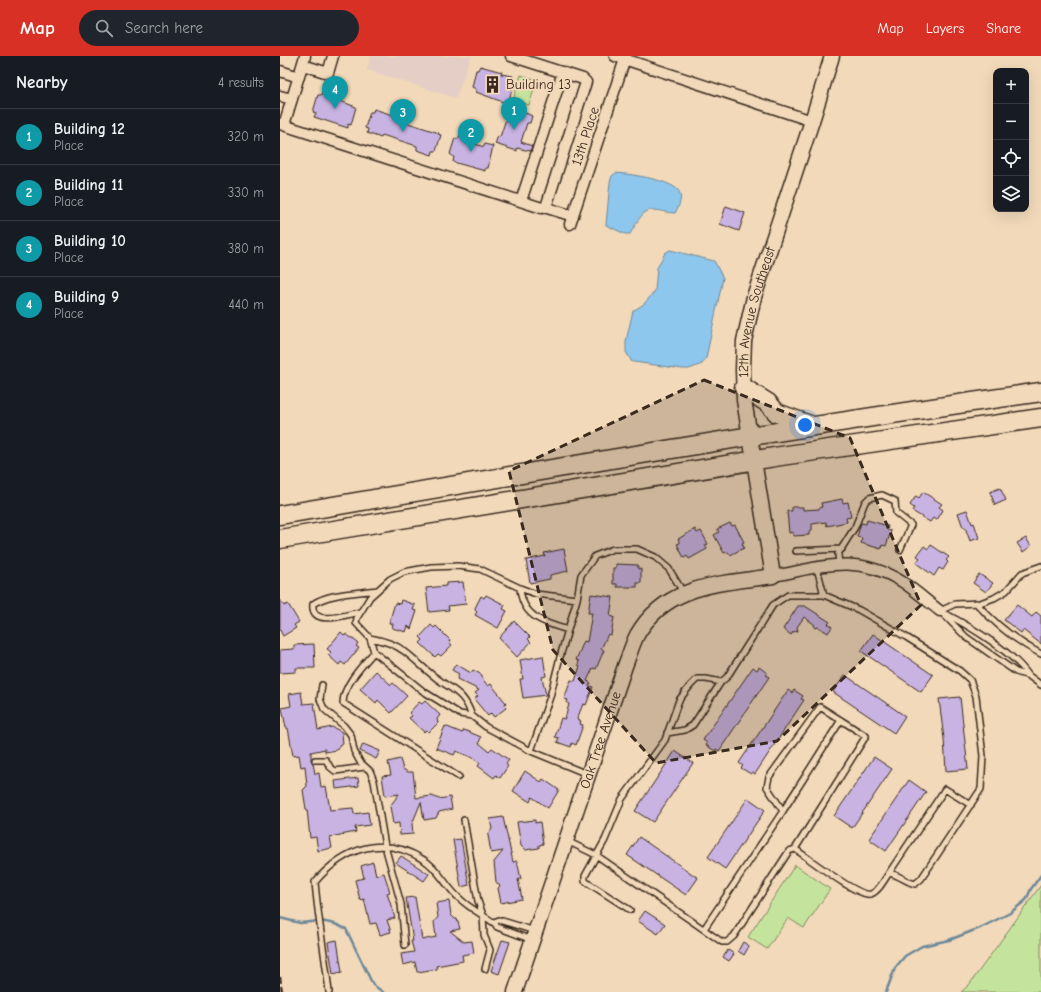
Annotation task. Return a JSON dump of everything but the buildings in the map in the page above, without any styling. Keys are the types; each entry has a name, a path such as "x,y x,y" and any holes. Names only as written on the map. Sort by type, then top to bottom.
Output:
{"highway":[{"path":"744,388 768,403 777,413 812,426"},
{"path":"280,515 750,436 1041,392"},
{"path":"280,539 754,461 1041,418"}],"street":[{"path":"333,56 328,73 304,60 292,100 282,124 542,208 546,206 586,82 584,79 511,56"},
{"path":"614,56 625,58 812,121"},
{"name":"12th Avenue Southeast","path":"773,576 744,400 744,341 754,296 832,56"},
{"name":"13th Place","path":"544,207 571,220 625,58"},
{"path":"280,72 299,78"},
{"path":"521,201 563,72"},
{"path":"280,96 292,100"},
{"path":"773,576 839,565 860,565 887,573 902,582 940,611"},
{"name":"Oak Tree Avenue","path":"515,992 625,666 637,636 658,609 683,593 702,587 773,576"}],"lane":[{"path":"839,565 838,554 854,527 865,502 870,498 882,495 895,500 896,512 911,525 900,550"},
{"path":"531,751 550,697 577,599 581,575 595,556 613,549 637,549 655,557 669,569 683,593"},
{"path":"796,551 842,549"},
{"path":"577,599 536,594 480,569 458,566 431,567 404,572 390,579 370,597 356,618 356,623 370,638 374,652 423,691 460,714 472,716 486,727 531,751 588,775"},
{"path":"940,611 955,604 976,603 994,598 1006,591 1022,573 1041,566"},
{"path":"817,568 824,595"},
{"path":"520,588 521,600 529,612 540,620 568,630"},
{"path":"360,612 322,618 316,615 312,609 313,604 319,599 378,590"},
{"path":"667,733 686,730 693,725 721,682 727,677 773,605 788,595 824,595 859,610 960,671 970,680 976,696 983,756 981,789 921,879 915,884 908,882 897,875 889,873"},
{"path":"976,603 990,619 1009,634 1041,654"},
{"path":"940,611 966,636 1016,672 1029,676"},
{"path":"940,611 968,626 991,641 1022,666 1029,676 1041,685"},
{"path":"370,638 381,640 403,650 435,678 457,692 468,705 472,716"},
{"path":"374,652 353,678 343,695 343,703 459,777"},
{"path":"630,910 585,881 585,876 605,840 622,799 665,740 679,700 697,679 721,682"},
{"path":"322,685 320,699 324,709 344,726 351,735 354,751 360,762 370,771 374,781 385,846 401,904 404,946"},
{"path":"566,841 596,855 722,942 727,942 734,936 789,851 795,849 866,736 820,707 769,777 767,787 783,811"},
{"path":"704,929 783,811 841,720"},
{"path":"315,760 326,760 330,767 335,771 366,767"},
{"path":"795,849 851,888 870,895 876,891 889,873 945,789 971,805"},
{"path":"464,820 478,901 483,915 484,935 490,950 485,969"},
{"path":"329,992 315,882 326,869 335,862 364,848 379,846 398,847 424,860 433,867 459,899 494,923 497,927 534,936"},
{"path":"494,923 499,920 534,936"}],"highlighted area":[{"path":"704,380 850,438 921,605 777,741 656,763 553,650 509,471"}],"shaded area":[{"path":"371,56 471,56 456,98 367,70"}],"green space":[{"path":"521,75 537,80 529,105 513,100"},
{"path":"795,865 830,889 804,928 788,918 767,949 748,937"},
{"path":"1041,885 1041,992 961,992 969,985"}],"water":[{"path":"616,173 662,181 677,189 680,194 680,199 675,213 649,210 642,215 630,234 625,234 606,225 610,182 612,176"},
{"path":"670,250 714,261 723,278 706,358 702,364 689,369 632,362 626,352 626,341 633,311 644,304 655,291 657,268 665,253"}],"waterway":[{"path":"886,992 895,968 905,956 922,946 949,940 980,928 1010,913 1026,900 1031,889 1041,875"},
{"path":"280,918 300,923 321,921 335,924 346,929 373,985 383,992"}],"railway":[{"path":"280,977 282,992"}],"place":[{"name":"Building 13","path":"493,84"},
{"name":"Building 9","path":"335,109"},
{"name":"Building 12","path":"514,130"},
{"name":"Building 10","path":"403,132"},
{"name":"Building 11","path":"471,152"}]}
